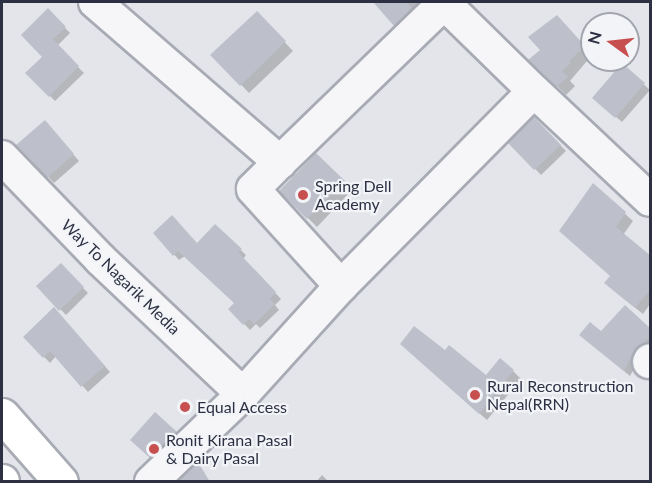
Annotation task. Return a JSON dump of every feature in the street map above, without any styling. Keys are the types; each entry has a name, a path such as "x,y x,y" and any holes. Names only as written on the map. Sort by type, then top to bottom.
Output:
{"highway":[{"path":"2,415 61,482"}],"street":[{"path":"95,2 280,162"},
{"path":"341,286 253,189 444,2 534,92 651,200"},
{"path":"151,482 243,394 341,286 534,92"},
{"name":"Way To Nagarik Media","path":"2,157 100,259 243,394"}],"building":[{"path":"373,2 406,2 412,8 394,26"},
{"path":"48,8 66,27 53,39 79,66 49,97 25,73 42,57 21,35"},
{"path":"257,11 286,41 240,86 210,55"},
{"path":"557,15 580,40 580,51 562,71 568,77 556,87 528,60 540,50 528,37"},
{"path":"614,72 632,72 645,83 615,118 592,98"},
{"path":"534,117 561,145 534,170 508,143"},
{"path":"45,120 74,154 47,178 16,145"},
{"path":"316,153 345,181 307,219 279,191"},
{"path":"593,183 626,212 616,227 651,256 651,289 635,308 604,283 610,276 559,231"},
{"path":"172,215 197,243 215,224 242,249 238,252 276,292 270,299 275,304 254,324 249,319 243,325 228,309 234,303 178,251 173,256 153,233"},
{"path":"61,263 84,287 59,311 36,286"},
{"path":"625,305 651,329 651,336 634,351 624,371 579,335 590,322 601,331"},
{"path":"54,307 105,366 81,387 50,351 43,358 23,337"},
{"name":"Rural Reconstruction Nepal(RRN)","path":"414,326 445,350 449,345 486,375 500,358 514,370 479,414 400,344"},
{"path":"155,412 177,432 150,458 130,440"},
{"path":"198,462 210,482 181,482 179,480"}],"place":[{"name":"Spring Dell Academy","path":"303,195"},
{"name":"Rural Reconstruction Nepal(RRN)","path":"475,395"},
{"name":"Equal Access","path":"185,407"},
{"name":"Ronit Kirana Pasal & Dairy Pasal","path":"154,449"}]}
